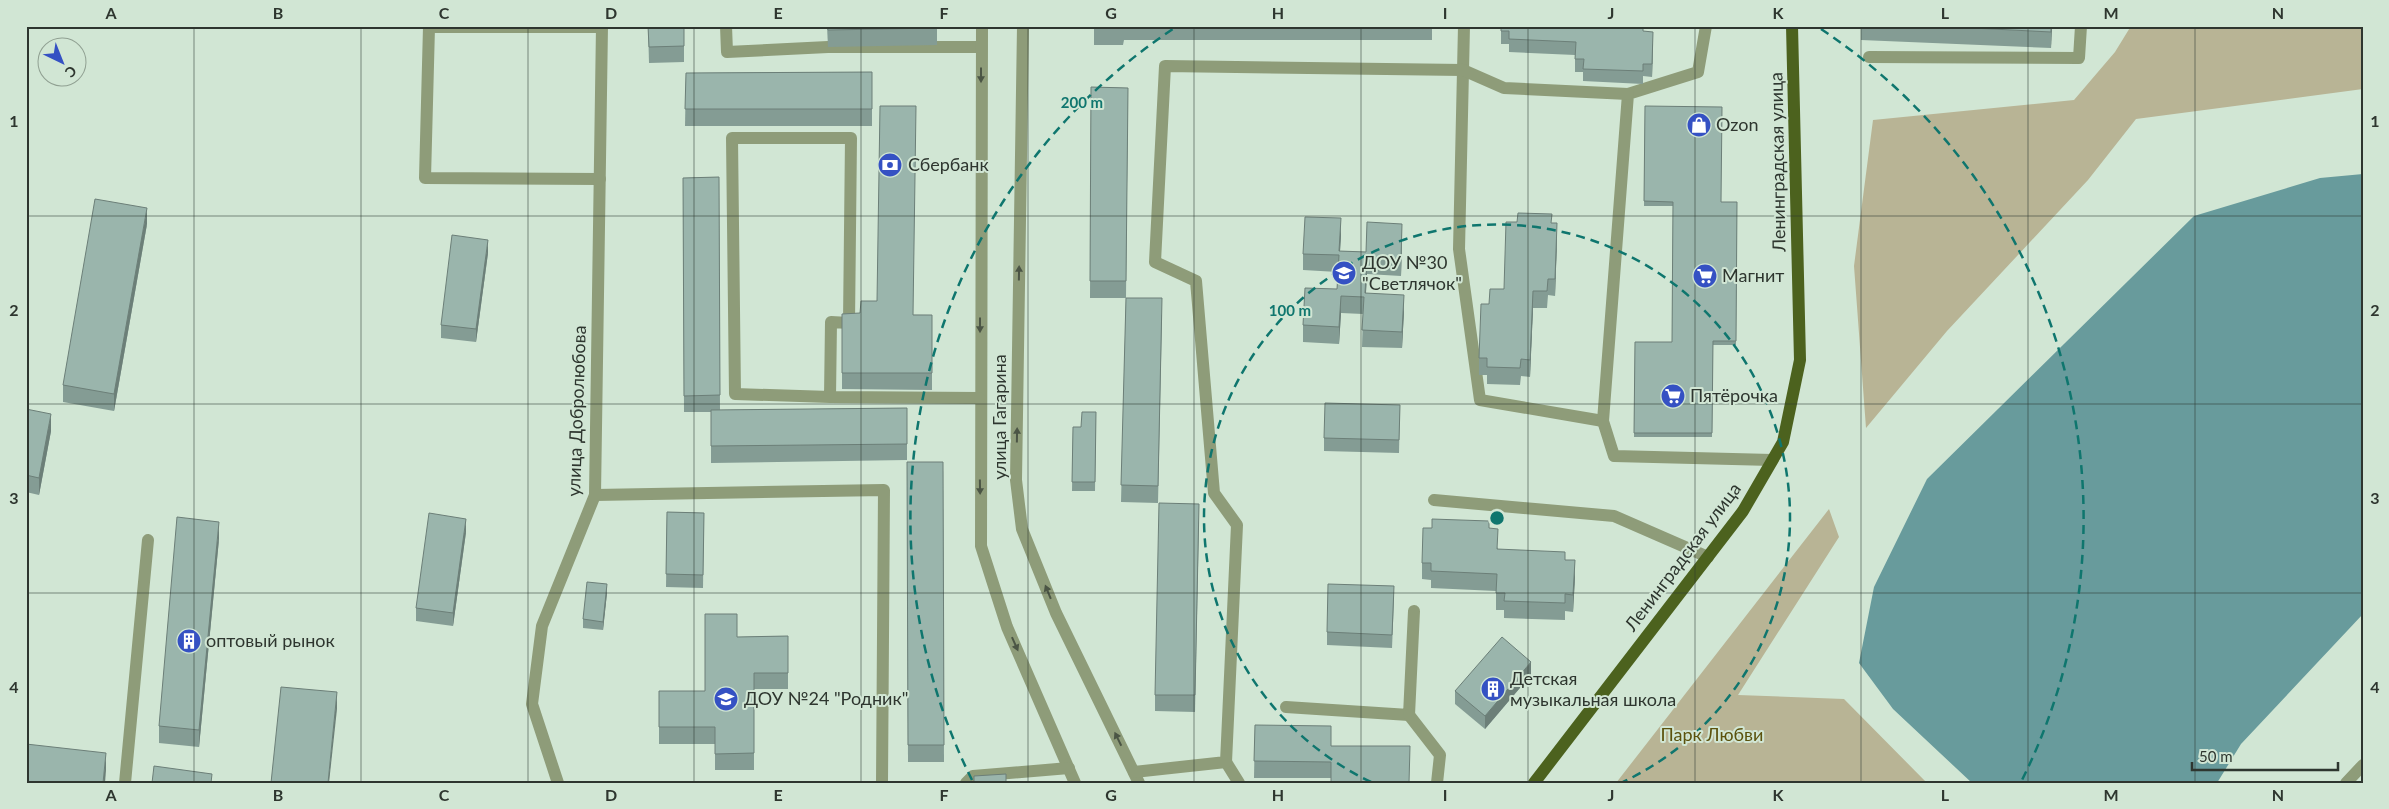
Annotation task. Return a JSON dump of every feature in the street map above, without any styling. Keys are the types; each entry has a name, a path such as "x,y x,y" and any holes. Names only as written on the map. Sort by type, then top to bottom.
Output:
{"main road":[{"name":"Ленинградская улица","path":"1534,783 1743,511 1783,442 1800,360 1792,26"}],"street":[{"path":"600,179 425,178 429,27 602,26"},
{"name":"улица Добролюбова","path":"558,783 532,704 542,626 595,496 602,26"},
{"path":"726,26 727,52 828,47 981,47"},
{"name":"улица Гагарина","path":"982,26 979,398 981,546 1007,627 1075,783"},
{"name":"улица Гагарина","path":"1023,26 1016,480 1022,529 1056,613 1136,777"},
{"path":"1464,26 1459,249 1480,400 1603,420"},
{"path":"1239,783 1226,762 1236,525 1214,493 1196,281 1156,262 1165,66 1463,70 1504,88 1628,94 1698,72 1706,26"},
{"path":"1869,57 2079,58 2081,26"},
{"path":"828,33 828,47"},
{"path":"1628,94 1603,420 1614,456 1772,460"},
{"path":"830,398 831,322 849,323 850,138 732,138 735,394 830,398 979,398"},
{"path":"595,496 884,490 882,783"},
{"path":"1434,500 1614,516 1708,557"},
{"path":"125,783 148,540"},
{"path":"1414,611 1409,715 1440,755 1437,783"},
{"path":"1286,707 1409,715"},
{"path":"1136,777 1226,762"},
{"path":"2346,783 2363,765"},
{"path":"966,783 973,776 1069,768"}],"green space":[{"path":"2131,26 2363,26 2363,89 2136,119 2088,180 1947,331 1866,428 1854,266 1873,120 2074,100 2115,52"},
{"name":"Парк Любви","path":"1829,509 1839,537 1738,695 1844,699 1927,783 1616,783"}],"water":[{"path":"2363,174 2363,614 2241,744 2217,783 1972,783 1893,709 1859,663 1874,587 1927,479 2194,216 2320,178"}],"building":[{"path":"648,26 684,26 684,46 649,47"},
{"path":"827,26 937,26 937,28 828,30"},
{"path":"1094,26 1123,26 1123,28 1094,28"},
{"path":"1501,26 1643,26 1643,31 1653,32 1652,64 1643,64 1643,71 1583,69 1584,59 1575,59 1576,42 1509,39 1509,31 1501,31"},
{"path":"1933,26 2051,26 2051,32"},
{"path":"872,72 872,109 685,109 686,73"},
{"path":"1091,87 1128,88 1126,281 1090,281"},
{"path":"880,106 916,106 913,315 932,315 932,373 842,373 842,314 860,313 861,301 877,301"},
{"name":"Магнит","path":"1645,106 1722,107 1721,202 1737,202 1736,341 1713,341 1712,433 1634,433 1635,342 1672,342 1673,202 1644,201"},
{"path":"719,177 720,395 684,396 683,178"},
{"path":"95,199 147,208 114,394 63,385"},
{"path":"1518,213 1552,214 1551,223 1557,223 1555,279 1548,279 1547,291 1533,291 1530,360 1521,359 1520,368 1487,367 1487,358 1479,358 1481,304 1489,304 1490,289 1504,289 1506,222 1517,222"},
{"path":"1305,217 1341,218 1339,251 1366,252 1367,222 1402,224 1401,259 1367,258 1365,293 1404,295 1402,332 1362,330 1364,297 1341,296 1339,327 1303,325 1305,288 1337,289 1339,255 1303,254"},
{"path":"452,235 488,240 476,329 441,325"},
{"path":"1126,298 1162,298 1158,486 1121,485"},
{"path":"1325,403 1400,405 1399,440 1324,438"},
{"path":"907,408 907,444 711,446 711,410"},
{"path":"26,409 51,414 39,478 26,475"},
{"path":"1082,412 1096,412 1095,482 1072,482 1073,427 1081,427"},
{"path":"907,462 943,462 944,745 908,745"},
{"path":"1159,503 1199,504 1195,695 1155,695"},
{"path":"667,512 704,513 703,575 666,574"},
{"path":"429,513 466,519 453,613 416,608"},
{"name":"оптовый рынок","path":"177,517 219,522 199,730 159,726"},
{"path":"1432,519 1489,521 1489,528 1498,529 1497,549 1565,552 1565,560 1575,560 1573,595 1565,594 1565,603 1504,601 1505,593 1496,593 1497,574 1431,571 1431,563 1422,563 1423,528 1432,528"},
{"path":"587,582 607,584 603,622 583,619"},
{"path":"1328,584 1394,586 1392,635 1327,632"},
{"path":"705,614 737,614 737,637 788,636 788,673 754,673 754,753 715,754 715,727 659,727 659,691 705,691"},
{"name":"Детская музыкальная школа","path":"1502,637 1531,662 1485,716 1455,691"},
{"path":"281,687 337,692 328,783 271,783"},
{"path":"1255,725 1331,726 1331,746 1410,746 1409,783 1331,783 1331,762 1254,761"},
{"path":"26,744 106,753 103,783 26,783"},
{"path":"154,766 212,774 211,783 152,783"},
{"path":"1006,774 1006,783 974,783 974,776"}],"place":[{"name":"Ozon","path":"1699,125"},
{"name":"Сбербанк","path":"890,165"},
{"name":"ДОУ №30 \"Светлячок\"","path":"1344,273"},
{"name":"Магнит","path":"1705,276"},
{"name":"Пятёрочка","path":"1673,396"},
{"name":"оптовый рынок","path":"189,641"},
{"name":"Детская музыкальная школа","path":"1493,689"},
{"name":"ДОУ №24 \"Родник\"","path":"726,699"}]}
